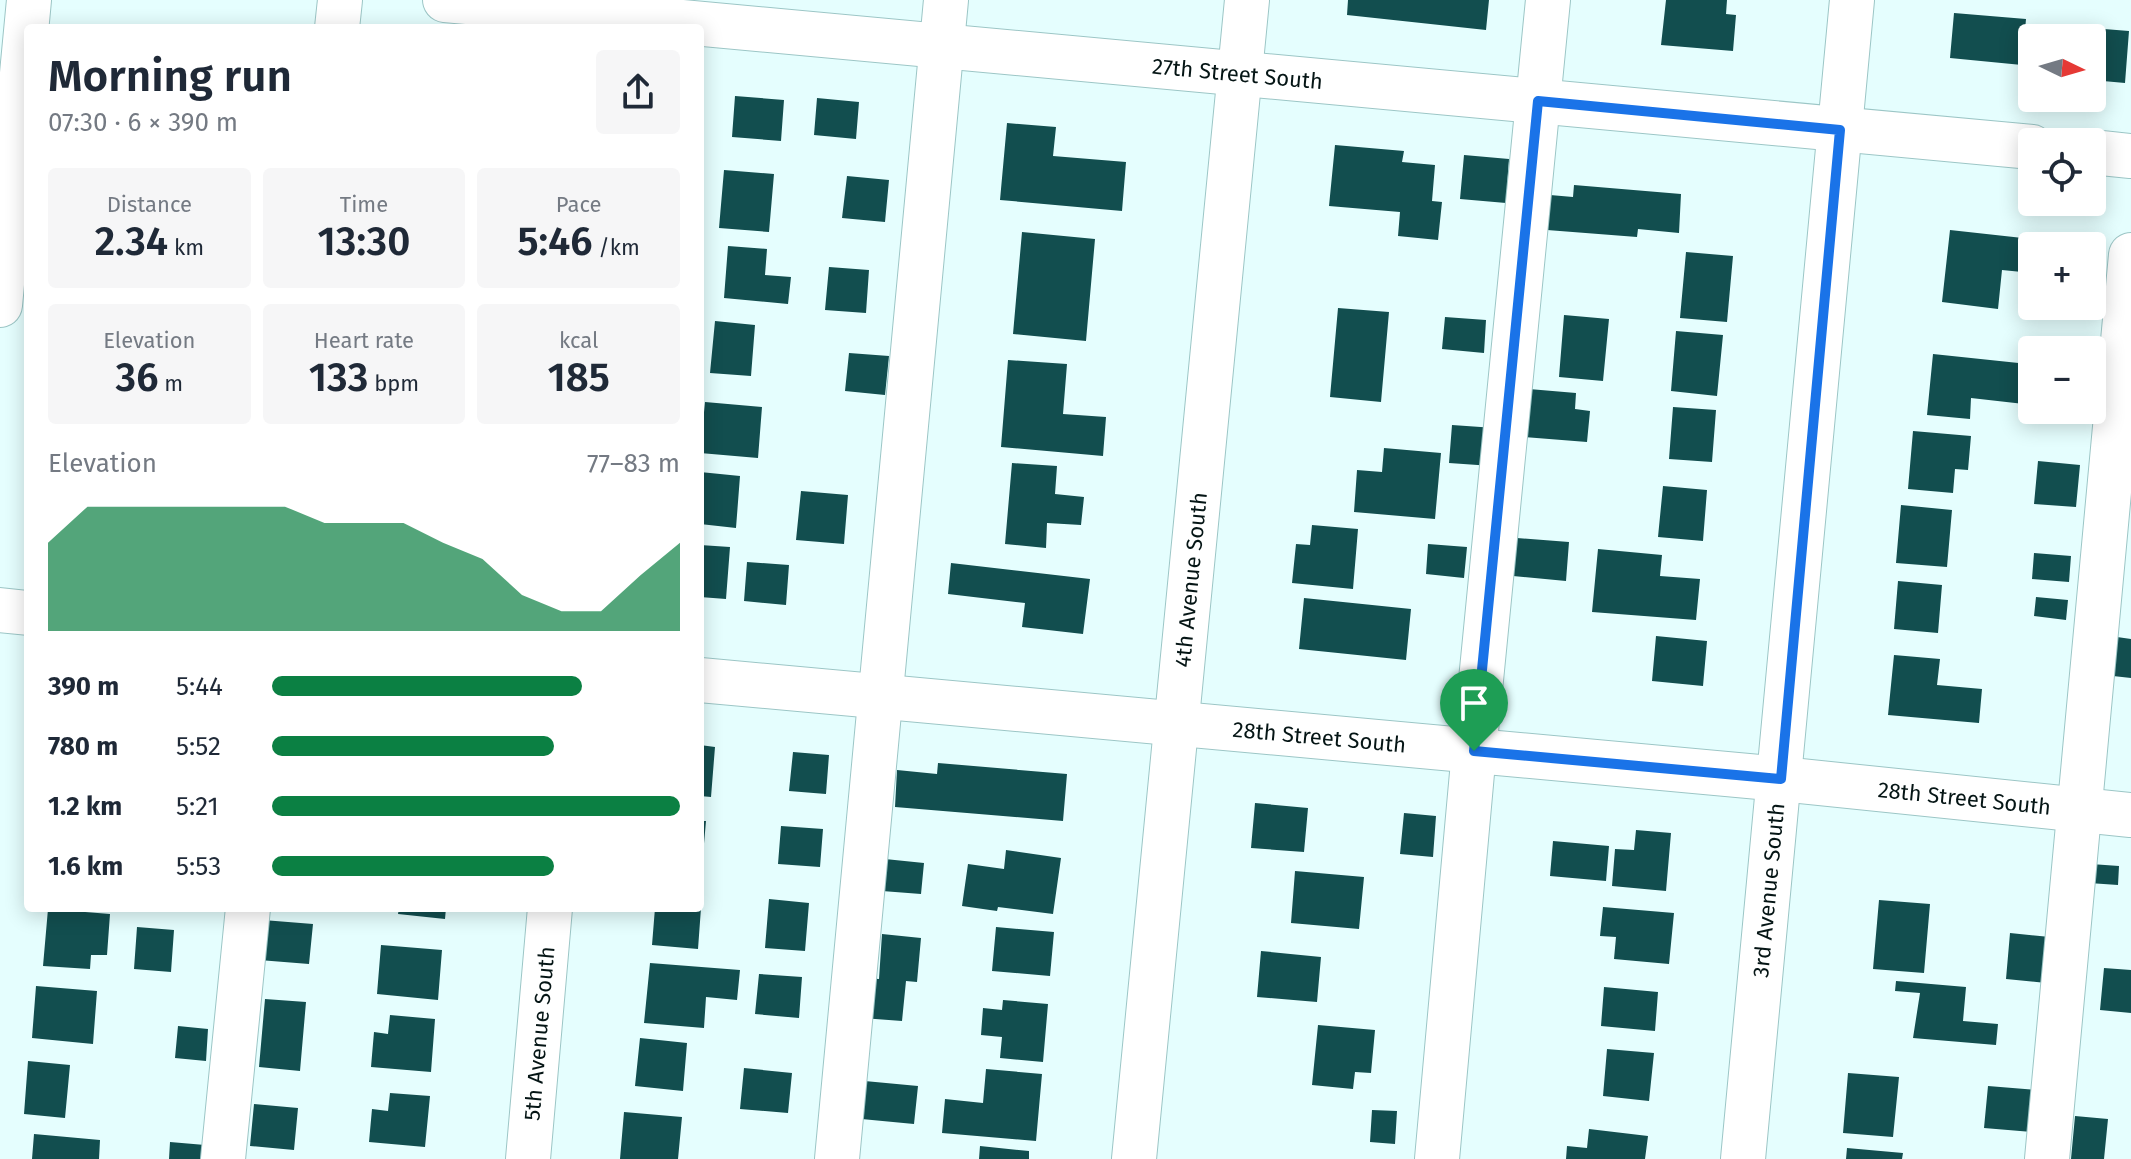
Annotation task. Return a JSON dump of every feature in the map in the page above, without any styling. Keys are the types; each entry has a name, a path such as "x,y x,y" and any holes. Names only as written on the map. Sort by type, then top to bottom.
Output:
{"street":[{"path":"27,24 29,0"},
{"path":"337,24 340,0"},
{"name":"27th Street South","path":"445,0 2018,146"},
{"path":"837,1159 946,0"},
{"name":"4th Avenue South","path":"1134,1159 1247,0"},
{"path":"1437,1159 1548,0"},
{"name":"3rd Avenue South","path":"1743,1159 1852,0"},
{"path":"0,305 24,53"},
{"path":"2106,153 2131,156"},
{"path":"2047,1159 2131,255"},
{"path":"0,610 24,613"},
{"name":"28th Street South","path":"704,680 1781,779 2131,815"},
{"path":"223,1159 248,912"},
{"name":"5th Avenue South","path":"528,1159 550,912"}],"building":[{"path":"1348,0 1489,0 1486,30 1347,15"},
{"path":"1666,0 1727,0 1726,14 1736,15 1733,51 1661,45"},
{"path":"1954,13 2026,19 2026,24 2018,24 2018,65 1950,58"},
{"path":"2106,29 2129,31 2125,83 2106,81"},
{"path":"735,96 784,100 781,141 732,137"},
{"path":"817,98 859,102 856,139 814,135"},
{"path":"1007,123 1056,127 1053,156 1126,162 1122,211 1000,200"},
{"path":"1335,145 1404,151 1402,162 1435,165 1432,201 1442,202 1438,240 1398,236 1400,212 1329,206"},
{"path":"1464,155 1509,159 1506,203 1460,199"},
{"path":"724,170 774,174 769,232 719,228"},
{"path":"847,176 889,180 885,222 842,218"},
{"path":"1574,185 1681,194 1679,233 1638,229 1637,237 1547,230 1550,195 1573,197"},
{"path":"1950,230 2018,237 2018,272 2002,270 1998,309 1942,302"},
{"path":"1022,232 1095,239 1086,341 1013,334"},
{"path":"728,246 767,249 765,275 791,277 788,304 724,298"},
{"path":"1686,252 1733,256 1727,322 1680,318"},
{"path":"829,267 869,270 866,313 825,310"},
{"path":"1338,308 1389,312 1381,402 1330,397"},
{"path":"1564,315 1609,319 1603,381 1559,377"},
{"path":"1445,317 1486,320 1484,353 1442,349"},
{"path":"715,321 755,325 751,376 710,373"},
{"path":"1676,331 1723,335 1717,396 1671,391"},
{"path":"849,353 889,356 885,395 845,391"},
{"path":"1933,354 2018,363 2018,403 1971,398 1970,419 1927,415"},
{"path":"1008,360 1067,364 1063,414 1106,417 1103,456 1001,447"},
{"path":"1529,389 1576,393 1575,409 1590,411 1587,442 1524,437"},
{"path":"705,402 762,407 758,458 704,453"},
{"path":"1673,407 1716,410 1712,462 1669,459"},
{"path":"1452,425 1495,428 1492,466 1449,463"},
{"path":"1913,431 1971,436 1968,470 1955,469 1953,493 1908,489"},
{"path":"1384,448 1441,453 1435,519 1354,512 1357,470 1382,472"},
{"path":"2038,461 2080,465 2076,507 2034,504"},
{"path":"1012,463 1057,466 1055,494 1084,497 1081,525 1047,523 1046,548 1005,544"},
{"path":"704,472 740,476 736,528 704,524"},
{"path":"1663,486 1707,490 1703,541 1658,537"},
{"path":"801,491 848,495 844,544 796,540"},
{"path":"1901,505 1952,510 1947,567 1896,563"},
{"path":"1312,525 1358,529 1353,589 1292,583 1296,544 1310,545"},
{"path":"1517,538 1569,542 1566,581 1513,576"},
{"path":"1428,544 1467,547 1464,578 1426,574"},
{"path":"704,545 730,547 726,599 704,597"},
{"path":"1598,549 1662,555 1660,576 1700,579 1696,620 1592,612"},
{"path":"2034,553 2071,556 2069,582 2032,579"},
{"path":"747,562 789,565 786,605 744,601"},
{"path":"951,563 1090,579 1083,634 1022,627 1025,603 948,594"},
{"path":"1898,581 1942,585 1938,633 1894,629"},
{"path":"2036,597 2068,600 2066,620 2034,616"},
{"path":"1304,598 1411,609 1406,660 1299,649"},
{"path":"1656,636 1707,641 1703,686 1652,681"},
{"path":"2117,637 2131,639 2131,678 2113,676"},
{"path":"1894,655 1940,659 1937,685 1982,689 1979,723 1888,715"},
{"path":"704,746 715,747 711,797 704,796"},
{"path":"793,752 829,755 826,794 789,791"},
{"path":"938,763 1067,774 1063,821 895,807 897,770 937,774"},
{"path":"1255,803 1308,808 1304,852 1251,848"},
{"path":"1404,813 1436,816 1433,857 1400,854"},
{"path":"781,826 823,829 820,867 778,864"},
{"path":"1636,830 1671,833 1666,891 1612,886 1615,849 1634,850"},
{"path":"1553,841 1609,846 1606,881 1550,876"},
{"path":"1006,850 1061,858 1053,914 962,906 968,864 1004,869"},
{"path":"885,859 924,863 921,894 882,891"},
{"path":"2091,864 2119,866 2118,885 2089,883"},
{"path":"1295,871 1364,877 1359,929 1291,923"},
{"path":"769,899 809,903 805,951 765,948"},
{"path":"1879,900 1930,904 1924,973 1873,969"},
{"path":"1603,907 1674,913 1669,964 1614,959 1616,937 1600,936"},
{"path":"48,912 110,914 107,955 91,955 90,969 43,966"},
{"path":"398,912 446,912 445,919"},
{"path":"655,912 701,912 698,949 652,945"},
{"path":"263,920 313,924 309,964 259,960"},
{"path":"137,927 174,930 171,972 134,969"},
{"path":"996,927 1054,932 1050,976 992,971"},
{"path":"2010,933 2050,937 2046,983 2006,979"},
{"path":"882,934 921,938 917,982 906,981 902,1021 862,1018 865,978 879,979"},
{"path":"381,945 442,950 438,1000 377,994"},
{"path":"1261,951 1321,957 1317,1002 1257,997"},
{"path":"650,963 740,970 737,1000 706,997 704,1028 644,1023"},
{"path":"2104,968 2131,970 2131,1013 2100,1010"},
{"path":"759,974 802,977 799,1018 755,1014"},
{"path":"1896,981 1966,987 1963,1021 1998,1024 1996,1045 1913,1038 1920,993 1895,991"},
{"path":"36,986 97,991 93,1044 32,1038"},
{"path":"1604,987 1658,992 1655,1031 1601,1026"},
{"path":"265,999 306,1002 300,1071 259,1067"},
{"path":"1003,1000 1048,1004 1043,1062 1000,1058 1002,1037 981,1035 983,1008 1002,1010"},
{"path":"390,1015 435,1019 431,1072 371,1067 374,1032 388,1034"},
{"path":"1318,1025 1375,1030 1371,1073 1355,1072 1353,1089 1312,1085"},
{"path":"178,1026 208,1029 206,1061 175,1058"},
{"path":"640,1038 687,1043 683,1091 635,1086"},
{"path":"1607,1049 1654,1053 1649,1101 1603,1096"},
{"path":"28,1061 70,1065 65,1118 24,1114"},
{"path":"744,1068 792,1073 788,1113 740,1109"},
{"path":"986,1069 1042,1074 1036,1141 942,1133 945,1099 983,1103"},
{"path":"1848,1073 1899,1077 1893,1137 1843,1133"},
{"path":"854,1080 918,1086 914,1124 851,1118"},
{"path":"1988,1086 2036,1090 2032,1132 1984,1128"},
{"path":"390,1093 430,1096 425,1147 369,1142 372,1109 388,1111"},
{"path":"254,1104 298,1108 294,1150 250,1146"},
{"path":"1372,1110 1397,1111 1395,1144 1370,1142"},
{"path":"624,1112 682,1117 678,1159 620,1159"},
{"path":"2075,1116 2108,1119 2104,1159 2071,1159"},
{"path":"1589,1129 1648,1136 1645,1159 1566,1159 1567,1146 1587,1148"},
{"path":"34,1134 100,1140 99,1159 32,1159"},
{"path":"170,1142 205,1145 204,1159 169,1159"},
{"path":"980,1146 1029,1151 1029,1159 979,1159"},
{"path":"1847,1148 1903,1153 1902,1159 1846,1159"}],"route":[{"path":"1538,101 1840,130 1781,779 1474,751 1538,101"}]}
